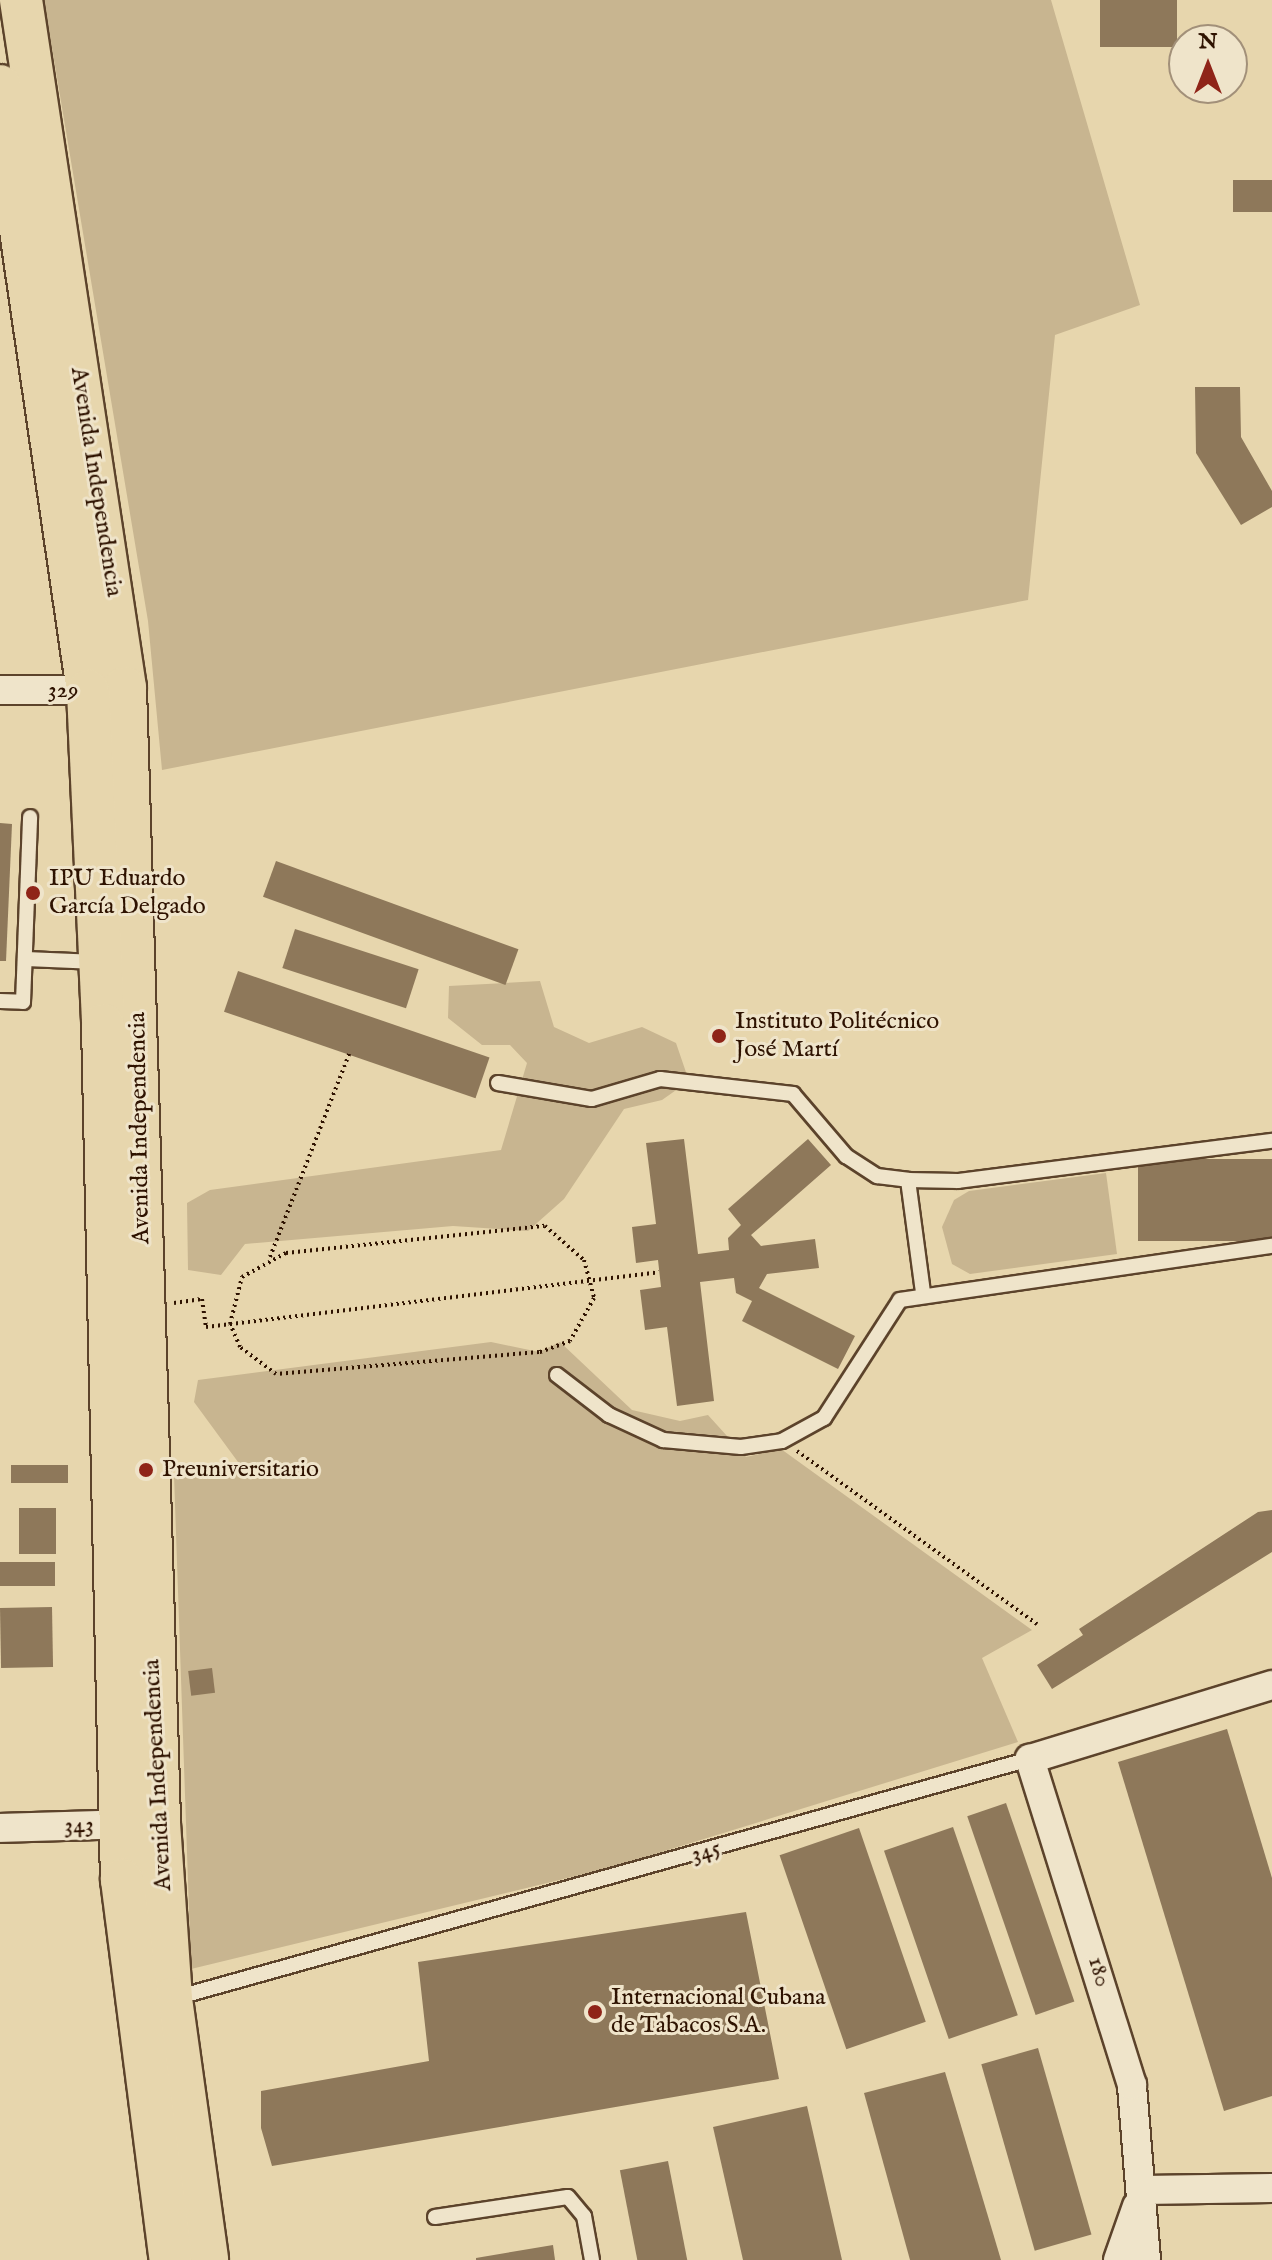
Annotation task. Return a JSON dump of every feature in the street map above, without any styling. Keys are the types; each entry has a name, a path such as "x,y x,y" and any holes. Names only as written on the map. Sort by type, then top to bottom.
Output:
{"main road":[{"name":"Avenida Independencia","path":"21,0 107,690 143,1306 139,1824"},
{"name":"Avenida Independencia","path":"0,86 107,690 101,963 139,1824 171,2260"},
{"name":"Avenida Independencia","path":"153,2003 207,2260"}],"street":[{"name":"329","path":"0,690 107,690"},
{"name":"345","path":"1030,1759 1272,1685"},
{"name":"180","path":"1030,1759 1132,2085 1143,2190 1146,2260"},
{"name":"343","path":"0,1828 139,1824"},
{"path":"1143,2190 1272,2188"},
{"name":"180","path":"1118,2260 1143,2190"}],"lane":[{"path":"0,1001 23,1002 30,817"},
{"path":"26,959 101,963"},
{"path":"498,1083 592,1099 660,1079 793,1094 846,1156 877,1176 908,1180 958,1181 1272,1141"},
{"path":"908,1180 923,1293"},
{"path":"557,1375 609,1415 663,1440 741,1447 782,1441 824,1418 888,1314 900,1300 923,1293 1272,1246"},
{"name":"345","path":"153,2003 1030,1759"},
{"path":"435,2217 568,2197 584,2216 592,2260"}],"path":[{"path":"270,1258 349,1054"},
{"path":"545,1226 594,1280 586,1319 570,1341 539,1352 276,1374 240,1347 230,1324 242,1277 270,1258 545,1226"},
{"path":"143,1306 202,1299 206,1327 659,1272"},
{"path":"782,1441 1037,1624"}],"shaded area":[{"path":"44,0 1051,0 1140,305 1055,335 1028,600 162,770 148,621"},
{"path":"540,981 554,1027 589,1043 642,1027 676,1043 689,1081 662,1100 624,1109 564,1199 528,1231 453,1226 245,1244 221,1275 188,1270 187,1203 210,1190 501,1150 527,1063 510,1045 482,1045 448,1018 449,986"},
{"path":"1106,1173 1117,1254 970,1274 952,1264 942,1227 954,1200 969,1191"},
{"path":"491,1342 539,1352 560,1342 632,1410 680,1421 708,1415 746,1457 781,1449 1032,1630 982,1658 1018,1742 613,1867 191,1969 174,1475 238,1462 194,1402 198,1380"}],"building":[{"path":"1100,0 1177,0 1177,24 1168,24 1168,47 1100,47"},
{"path":"1233,180 1272,180 1272,212 1233,212"},
{"path":"1195,387 1240,387 1241,437 1272,491 1272,507 1241,525 1196,453"},
{"path":"0,823 12,824 6,961 0,961"},
{"path":"276,861 518,949 505,985 263,897"},
{"path":"295,929 419,969 406,1008 282,968"},
{"path":"238,971 490,1058 476,1098 224,1012"},
{"path":"684,1139 698,1254 729,1250 728,1238 741,1225 728,1209 808,1139 831,1165 751,1235 761,1246 815,1239 819,1268 767,1274 759,1288 855,1336 838,1369 742,1321 752,1301 736,1293 734,1278 700,1282 714,1401 677,1406 667,1327 645,1330 640,1290 661,1287 658,1260 636,1263 632,1227 656,1224 646,1143"},
{"path":"1138,1159 1272,1159 1272,1241 1138,1241"},
{"path":"11,1465 68,1465 68,1483 11,1483"},
{"path":"19,1508 56,1508 56,1554 19,1554"},
{"path":"1272,1510 1272,1552 1052,1689 1037,1665 1083,1635 1079,1629 1258,1512"},
{"path":"0,1562 55,1562 55,1586 0,1586"},
{"path":"52,1607 53,1667 1,1668 0,1608"},
{"path":"212,1668 215,1693 191,1696 188,1671"},
{"path":"1227,1729 1272,1878 1272,2096 1224,2111 1118,1762"},
{"path":"1006,1803 1074,2002 1036,2015 967,1816"},
{"path":"953,1827 1018,2015 949,2039 884,1851"},
{"path":"859,1828 926,2022 846,2049 780,1855"},
{"name":"Internacional Cubana de Tabacos S.A.","path":"746,1912 779,2079 272,2166 261,2128 261,2091 429,2061 418,1962"},
{"path":"1038,2048 1091,2234 1035,2251 981,2064"},
{"path":"945,2072 1001,2260 910,2260 864,2093"},
{"path":"807,2106 842,2260 743,2260 713,2127"},
{"path":"668,2161 687,2260 637,2260 620,2170"},
{"path":"553,2245 555,2260 476,2260 476,2258"}],"place":[{"name":"IPU Eduardo García Delgado","path":"33,893"},
{"name":"Instituto Politécnico José Martí","path":"719,1036"},
{"name":"Preuniversitario","path":"146,1470"},
{"name":"Internacional Cubana de Tabacos S.A.","path":"595,2012"}]}
